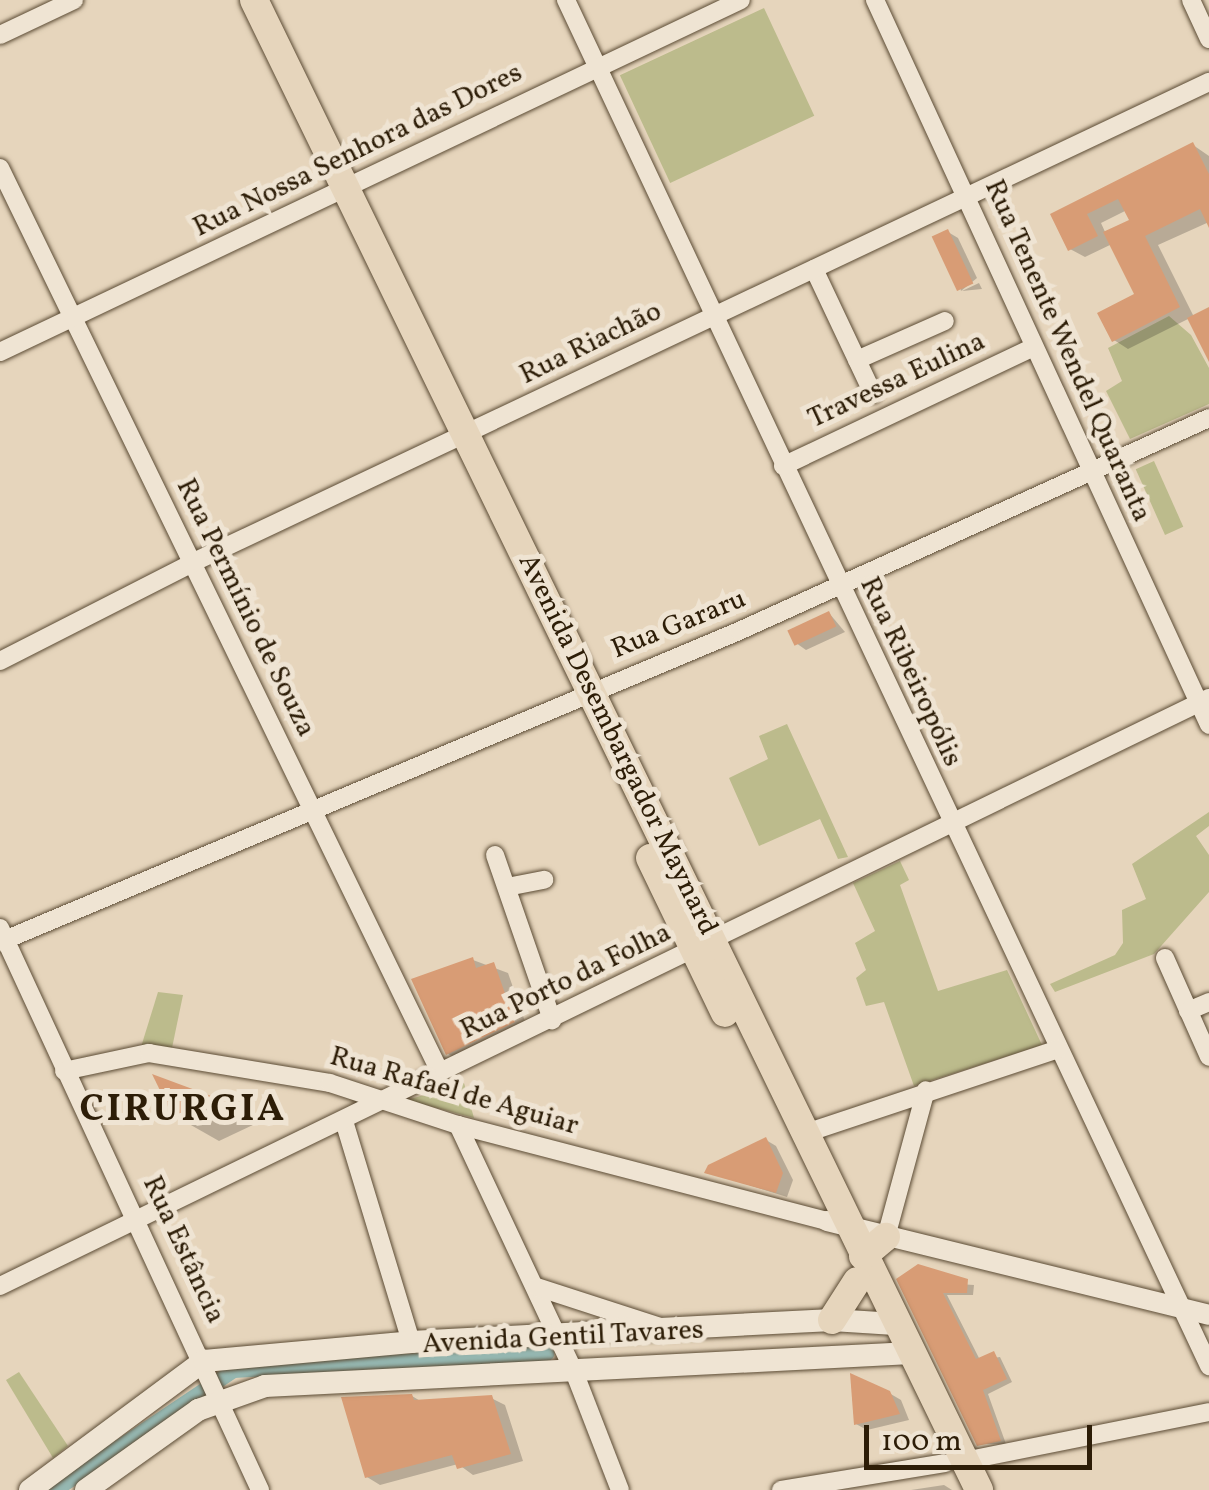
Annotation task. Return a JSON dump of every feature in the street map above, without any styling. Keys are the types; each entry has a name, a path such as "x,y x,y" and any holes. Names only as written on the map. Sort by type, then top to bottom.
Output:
{"main road":[{"name":"Avenida Desembargador Maynard","path":"238,0 339,192 460,438 954,1462 979,1490"},
{"name":"Avenida Desembargador Maynard","path":"254,0 339,192"},
{"name":"Avenida Desembargador Maynard","path":"703,947 803,1134 838,1224"},
{"path":"832,1320 860,1268 886,1237"},
{"name":"Avenida Gentil Tavares","path":"205,1363 411,1342 560,1341 666,1328 832,1320 886,1323"},
{"name":"Avenida Gentil Tavares","path":"220,1395 297,1382 902,1354"},
{"path":"30,1490 205,1363"},
{"path":"86,1490 220,1395"},
{"name":"Avenida Desembargador Maynard","path":"954,1462 958,1490"}],"street":[{"path":"0,36 71,0"},
{"name":"Rua Ribeiropólis","path":"566,0 1209,1366"},
{"name":"Rua Nossa Senhora das Dores","path":"0,352 597,65 741,0"},
{"name":"Rua Tenente Wendel Quaranta","path":"876,0 1090,472 1204,700 1209,725"},
{"path":"1191,0 1209,39"},
{"name":"Rua Riachão","path":"0,660 196,561 1209,82"},
{"name":"Rua Permínio de Souza","path":"0,168 196,561 310,810 440,1072"},
{"path":"814,269 873,394"},
{"path":"857,360 945,321"},
{"name":"Travessa Eulina","path":"783,466 1034,347"},
{"name":"Rua Gararu","path":"2,937 839,587 1209,418"},
{"name":"Rua Porto da Folha","path":"0,1286 1204,700"},
{"path":"494,856 552,1020"},
{"path":"506,886 544,880"},
{"name":"Rua Estância","path":"2,937 139,1219 260,1490"},
{"path":"1165,958 1209,1056"},
{"path":"1188,1011 1209,1002"},
{"path":"803,1134 1058,1049"},
{"name":"Rua Rafael de Aguiar","path":"64,1071 123,1055 188,1056 384,1100 458,1125 838,1224"},
{"path":"886,1237 926,1090"},
{"path":"344,1121 411,1342"},
{"path":"458,1125 537,1287 620,1490"},
{"path":"838,1224 1209,1316"},
{"name":"Avenida Gentil Tavares","path":"537,1287 666,1328"},
{"path":"780,1490 954,1462 1209,1412"}],"shaded area":[{"path":"764,8 814,116 670,183 620,75"},
{"path":"1169,316 1191,335 1209,368 1209,404 1130,439 1106,391 1122,381 1108,348"},
{"path":"1154,461 1183,527 1165,535 1136,469"},
{"path":"787,724 848,857 838,859 820,819 759,846 729,778 768,759 759,736"},
{"path":"1209,812 1209,826 1196,836 1209,855 1209,892 1154,954 1055,992 1050,984 1115,955 1123,943 1122,910 1146,899 1132,864"},
{"path":"900,861 909,880 900,885 938,991 1007,970 1042,1045 914,1086 884,1002 866,1006 856,978 866,970 855,943 875,931 853,883"},
{"path":"158,992 183,995 172,1048 141,1047"},
{"path":"464,1083 474,1118 407,1100"},
{"path":"19,1372 68,1446 53,1458 6,1380"}],"building":[{"path":"1193,142 1209,174 1209,228 1200,209 1145,236 1180,307 1112,342 1097,313 1134,294 1103,232 1129,220 1118,199 1087,214 1098,236 1068,251 1050,214"},
{"path":"948,229 973,283 957,291 932,237"},
{"path":"1209,307 1209,362 1187,318"},
{"path":"829,611 836,626 794,646 787,630"},
{"path":"473,957 476,968 494,962 515,1022 446,1055 411,979"},
{"path":"152,1074 214,1097 173,1117"},
{"path":"766,1137 783,1173 776,1193 704,1173 708,1165"},
{"path":"918,1264 968,1279 967,1293 943,1293 976,1359 994,1351 1007,1379 983,1390 1001,1441 977,1446 896,1279"},
{"path":"850,1373 890,1391 900,1414 854,1425"},
{"path":"412,1394 414,1400 492,1395 511,1454 457,1469 452,1455 365,1478 341,1397"}],"waterway":[{"path":"54,1490 233,1370 547,1353"}],"district":[{"name":"CIRURGIA","path":"183,1111"}]}
